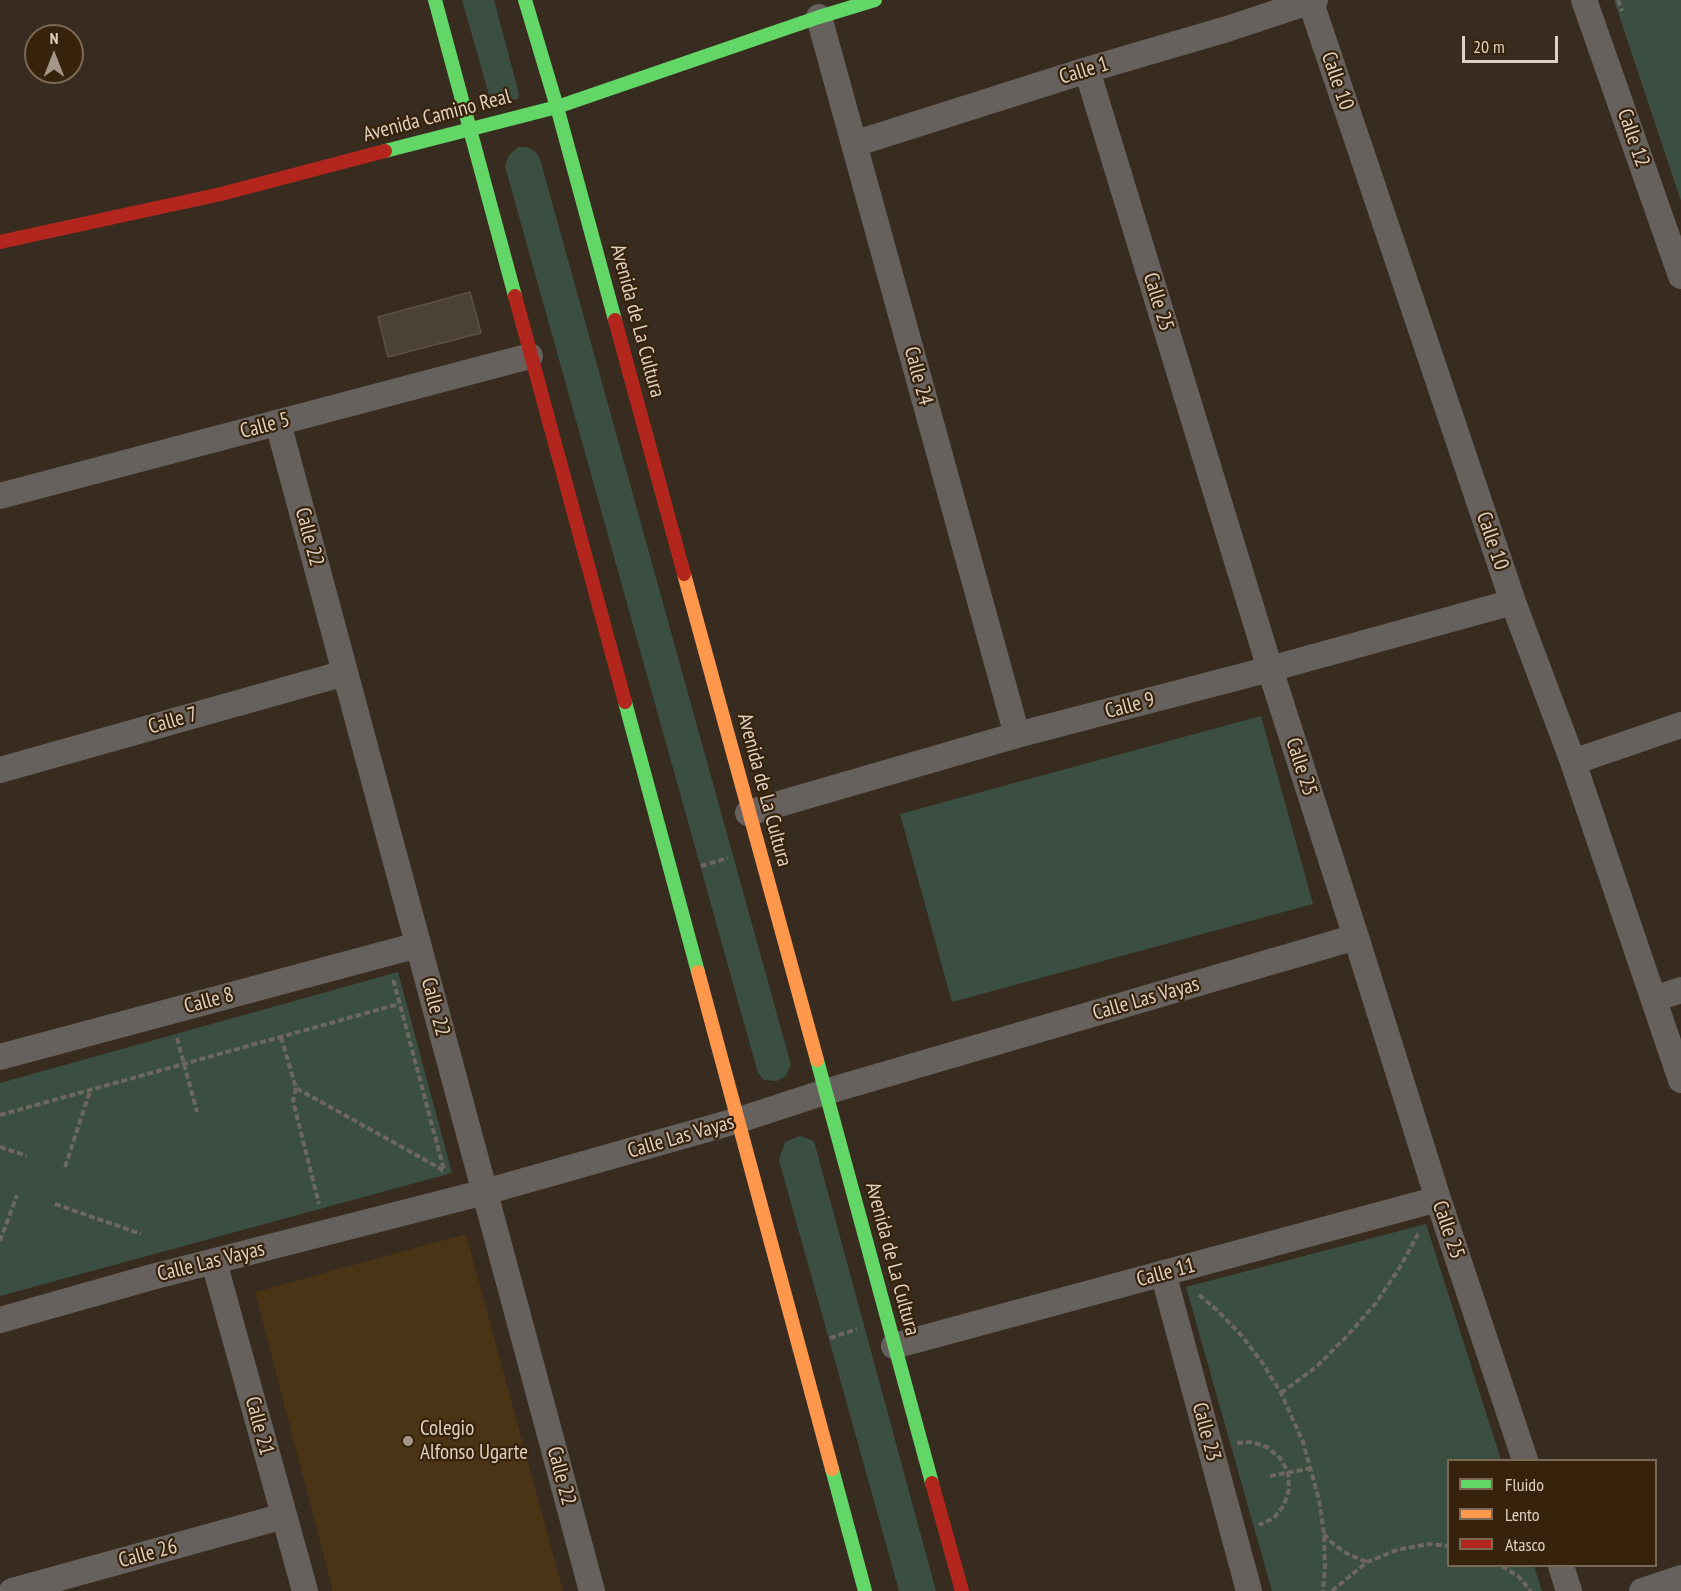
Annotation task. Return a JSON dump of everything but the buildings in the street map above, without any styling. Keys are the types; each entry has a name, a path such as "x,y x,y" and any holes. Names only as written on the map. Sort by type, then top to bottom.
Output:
{"street":[{"path":"435,0 865,1591"},
{"name":"Avenida de La Cultura","path":"525,0 557,107 886,1320 962,1591"},
{"name":"Avenida Camino Real","path":"0,242 221,194 557,107 875,0"},
{"name":"Calle 1","path":"854,144 1087,70 1227,29 1312,0"},
{"name":"Calle 10","path":"1312,0 1513,602 1573,762 1681,1080"},
{"name":"Calle 12","path":"1584,0 1681,276"},
{"name":"Calle 24","path":"819,17 1017,735"},
{"name":"Calle 25","path":"1087,70 1270,669 1438,1199 1524,1459"},
{"name":"Calle 5","path":"0,496 530,356"},
{"name":"Calle 22","path":"278,423 592,1591"},
{"name":"Calle 9","path":"748,813 1017,735 1513,602"},
{"name":"Calle 7","path":"0,770 345,673"},
{"path":"1573,762 1681,725"},
{"name":"Calle Las Vayas","path":"0,1320 485,1192 739,1120 825,1092 1356,937"},
{"name":"Calle 8","path":"0,1057 418,945"},
{"path":"1654,999 1681,990"},
{"name":"Calle 11","path":"894,1346 1438,1199"},
{"name":"Calle 21","path":"214,1262 304,1591"},
{"name":"Calle 23","path":"1162,1273 1249,1591"},
{"name":"Calle 26","path":"17,1590 284,1516"},
{"path":"1561,1567 1569,1591"},
{"path":"1642,1591 1681,1578"}],"path":[{"path":"671,875 758,850"},
{"path":"382,985 394,982 444,1170"},
{"path":"0,1114 399,1004"},
{"path":"171,1011 197,1112"},
{"path":"166,1042 189,1036"},
{"path":"281,1037 296,1088 293,1101 319,1205"},
{"path":"296,1088 444,1170"},
{"path":"65,1167 91,1090"},
{"path":"0,1147 27,1156"},
{"path":"432,1173 444,1170"},
{"path":"0,1241 17,1195"},
{"path":"308,1208 331,1202"},
{"path":"55,1204 141,1234"},
{"path":"1409,1232 1420,1229"},
{"path":"1420,1229 1424,1240"},
{"path":"1281,1393 1332,1352 1376,1303 1400,1267 1420,1229"},
{"path":"1192,1289 1242,1336 1281,1393 1303,1442 1319,1500 1323,1534 1323,1591"},
{"path":"800,1346 886,1320"},
{"path":"1235,1443 1252,1442 1267,1447 1280,1458 1288,1472 1289,1489 1284,1505 1274,1518 1258,1526"},
{"path":"1270,1476 1312,1468"},
{"path":"1323,1534 1346,1553 1367,1562"},
{"path":"1332,1591 1367,1562 1397,1550 1429,1544 1447,1546"},
{"path":"1504,1567 1519,1577 1532,1591"}],"shaded area":[{"name":"Colegio Alfonso Ugarte","path":"466,1234 563,1591 333,1591 255,1292"}],"green space":[{"path":"462,0 494,0 519,94 518,99 491,102"},
{"path":"1614,0 1681,0 1681,201"},
{"path":"518,147 527,147 536,152 540,159 791,1065 786,1076 777,1081 764,1080 758,1073 505,166 509,155"},
{"path":"1261,716 1313,904 952,1002 900,814"},
{"path":"398,972 452,1173 0,1296 0,1083"},
{"path":"800,1136 814,1141 936,1591 899,1591 779,1160 785,1142"},
{"path":"1426,1224 1501,1459 1447,1459 1447,1567 1534,1567 1542,1591 1272,1591 1186,1287"}],"traffic: fast":[{"path":"435,0 515,296"},
{"path":"525,0 557,107 615,320"},
{"path":"385,151 557,107 875,0"},
{"path":"625,702 698,972"},
{"path":"817,1060 932,1483"},
{"path":"832,1469 865,1591"}],"traffic: slow":[{"path":"684,574 817,1060"},
{"path":"698,972 832,1469"}],"traffic: jam":[{"path":"0,242 221,194 385,151"},
{"path":"515,296 625,702"},
{"path":"615,320 684,574"},
{"path":"932,1483 962,1591"}],"place":[{"name":"Colegio Alfonso Ugarte","path":"408,1441"}]}
